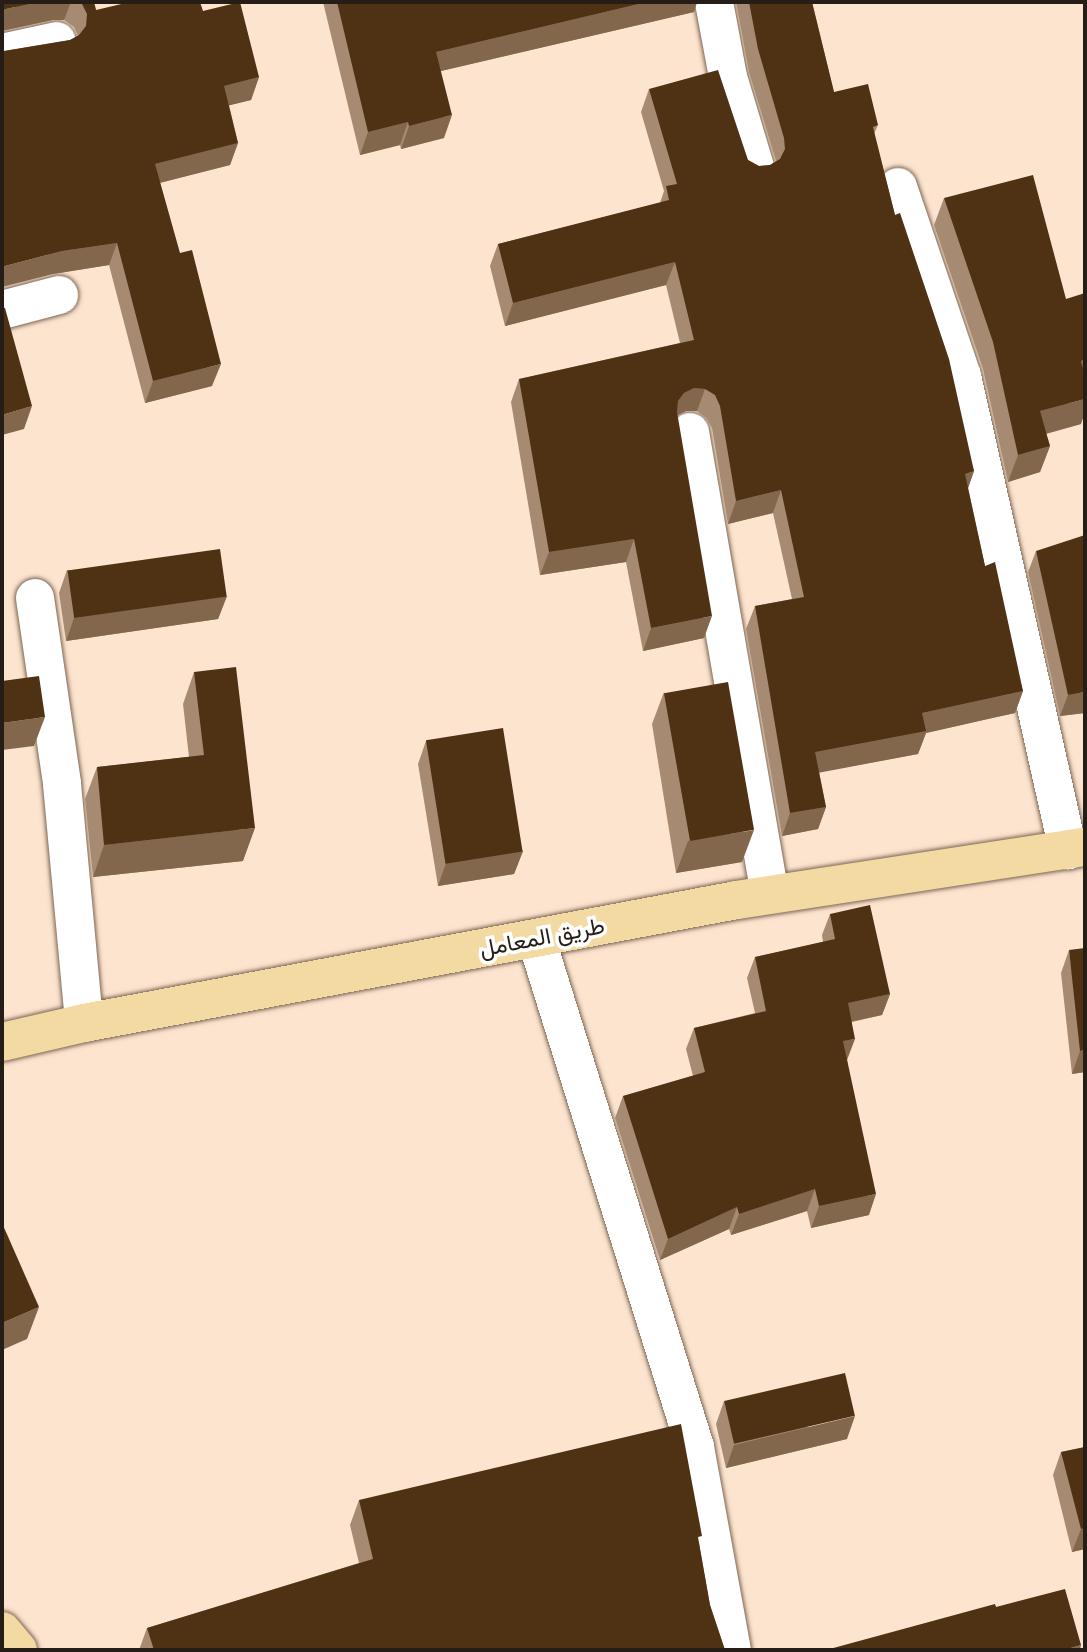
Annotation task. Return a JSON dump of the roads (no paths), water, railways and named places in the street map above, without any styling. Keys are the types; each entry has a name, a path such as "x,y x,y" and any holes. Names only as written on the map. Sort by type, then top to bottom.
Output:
{"main road":[{"name":"طريق المعامل","path":"2,1042 84,1023 770,894 1076,849"},
{"path":"2,1631 18,1650"}],"street":[{"path":"714,2 728,77 755,167"},
{"path":"2,53 57,41"},
{"path":"898,187 962,376 1076,849"},
{"path":"2,310 59,295"},
{"path":"690,432 770,894"},
{"path":"36,598 62,784 84,1023"},
{"path":"536,938 695,1447 732,1650"}]}
